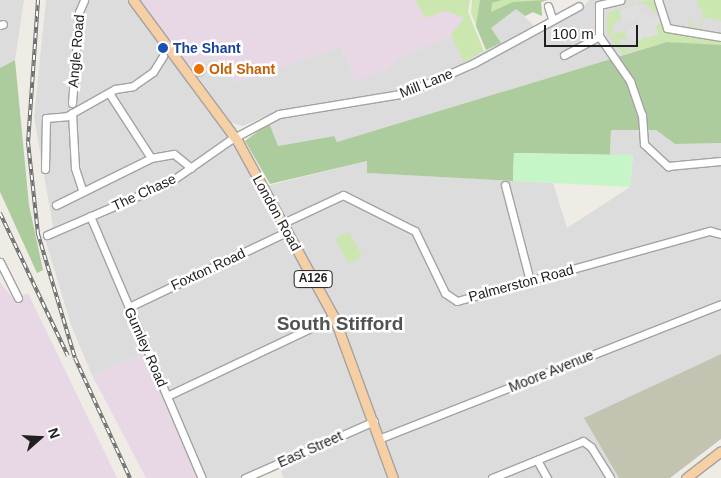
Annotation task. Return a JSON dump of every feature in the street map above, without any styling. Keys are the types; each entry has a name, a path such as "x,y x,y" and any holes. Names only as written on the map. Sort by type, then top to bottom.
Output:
{"main road":[{"name":"London Road","path":"133,0 234,137 285,227 334,317 381,438 393,477"},
{"path":"686,478 721,451"}],"street":[{"name":"Angle Road","path":"72,103 79,12 84,0"},
{"path":"620,0 597,3 599,36 630,81 642,116 644,144 668,166 721,161"},
{"path":"658,0 667,28 721,37"},
{"path":"548,6 552,18"},
{"name":"Mill Lane","path":"234,137 273,116 301,108 406,93 474,63 552,18 579,6"},
{"path":"564,55 599,36"},
{"path":"45,169 43,122 72,114 109,93 133,86 153,72 163,56"},
{"path":"109,93 151,158"},
{"path":"72,114 75,168 83,192"},
{"name":"The Chase","path":"47,235 174,180 234,137"},
{"path":"56,205 151,158 174,154 191,168"},
{"path":"505,185 530,281"},
{"name":"Palmerston Road","path":"285,227 343,195 415,231 453,300 530,281 710,231 721,234"},
{"name":"Gumley Road","path":"90,216 202,478"},
{"name":"Foxton Road","path":"129,307 285,227"},
{"path":"0,262 4,277 18,298"},
{"name":"Moore Avenue","path":"381,438 721,304"},
{"path":"167,396 334,317"},
{"name":"East Street","path":"245,478 374,421"},
{"path":"487,478 492,478 586,442 610,478"},
{"path":"537,460 547,478"}],"shaded area":[{"path":"0,0 24,0 15,60 0,68"},
{"path":"46,0 133,0 219,114 263,187 367,161 368,173 553,183 567,228 630,187 633,156 610,155 611,130 656,130 675,144 721,143 721,354 585,418 619,478 284,478 279,467 255,478 202,478 149,352 92,375 71,325 43,232 53,227 34,117"},
{"path":"133,0 415,0 425,18 446,11 465,18 451,35 396,60 388,69 355,81 341,46 236,83 217,58 189,64 179,61"},
{"path":"589,0 721,0 721,45 667,42 337,142 333,136 277,146 266,116 243,126 231,123 189,64 218,58 306,57 341,46 355,80 388,69 395,60 451,35 465,61 501,43 490,28 516,8 537,29 581,10"},
{"path":"638,4 640,13 651,18 660,15 661,22 656,26 658,35 645,38 643,34 644,39 635,41 626,32 635,25 638,29 639,17 623,24 619,10 628,7 630,11 629,7"},
{"path":"0,282 14,300 28,293 117,478 0,478"},
{"path":"149,352 202,478 146,478 92,375"},
{"path":"721,354 721,439 670,478 619,478 584,418"}],"green space":[{"path":"415,0 470,0 468,12 484,51 464,62 451,35 464,18 446,11 425,18"},
{"path":"472,0 547,0 541,2 542,16 533,12 525,16 516,9 491,28 501,43 486,50 471,13"},
{"path":"480,0 502,0 492,3 491,12 513,2 547,0 541,2 542,16 533,12 525,16 516,9 491,28 501,43 486,50 476,26"},
{"path":"648,0 655,1 658,15 644,3 629,7 630,11 619,10 621,19 615,21 610,38 607,34 607,15 613,11"},
{"path":"697,0 721,0 721,21 703,17 701,30 685,27 690,25 687,15 693,27 700,28 703,12 706,12 699,8"},
{"path":"661,22 664,28 721,39 721,46 667,42 623,54 610,38 617,32 625,33 627,40 618,38 620,44 631,50 637,48 635,41 643,39 642,34"},
{"path":"667,42 721,45 721,143 675,144 656,130 611,130 610,155 514,153 513,181 367,173 367,161 270,184 245,141 269,123 278,146 334,136 337,142"},
{"path":"15,60 29,205 43,270 37,273 0,192 0,68"},
{"path":"514,153 633,155 630,187 513,181"},
{"path":"349,232 362,256 348,263 335,238"}],"building":[{"name":"Old Shant","path":"196,63 202,63 206,70 202,77 196,77 192,73 192,67"}],"railway":[{"path":"38,0 28,142 38,234 75,358 130,478"},
{"path":"0,213 68,356"}],"place":[{"name":"The Shant","path":"163,48"},
{"name":"Old Shant","path":"199,69"}],"district":[{"name":"South Stifford","path":"340,324"}]}
